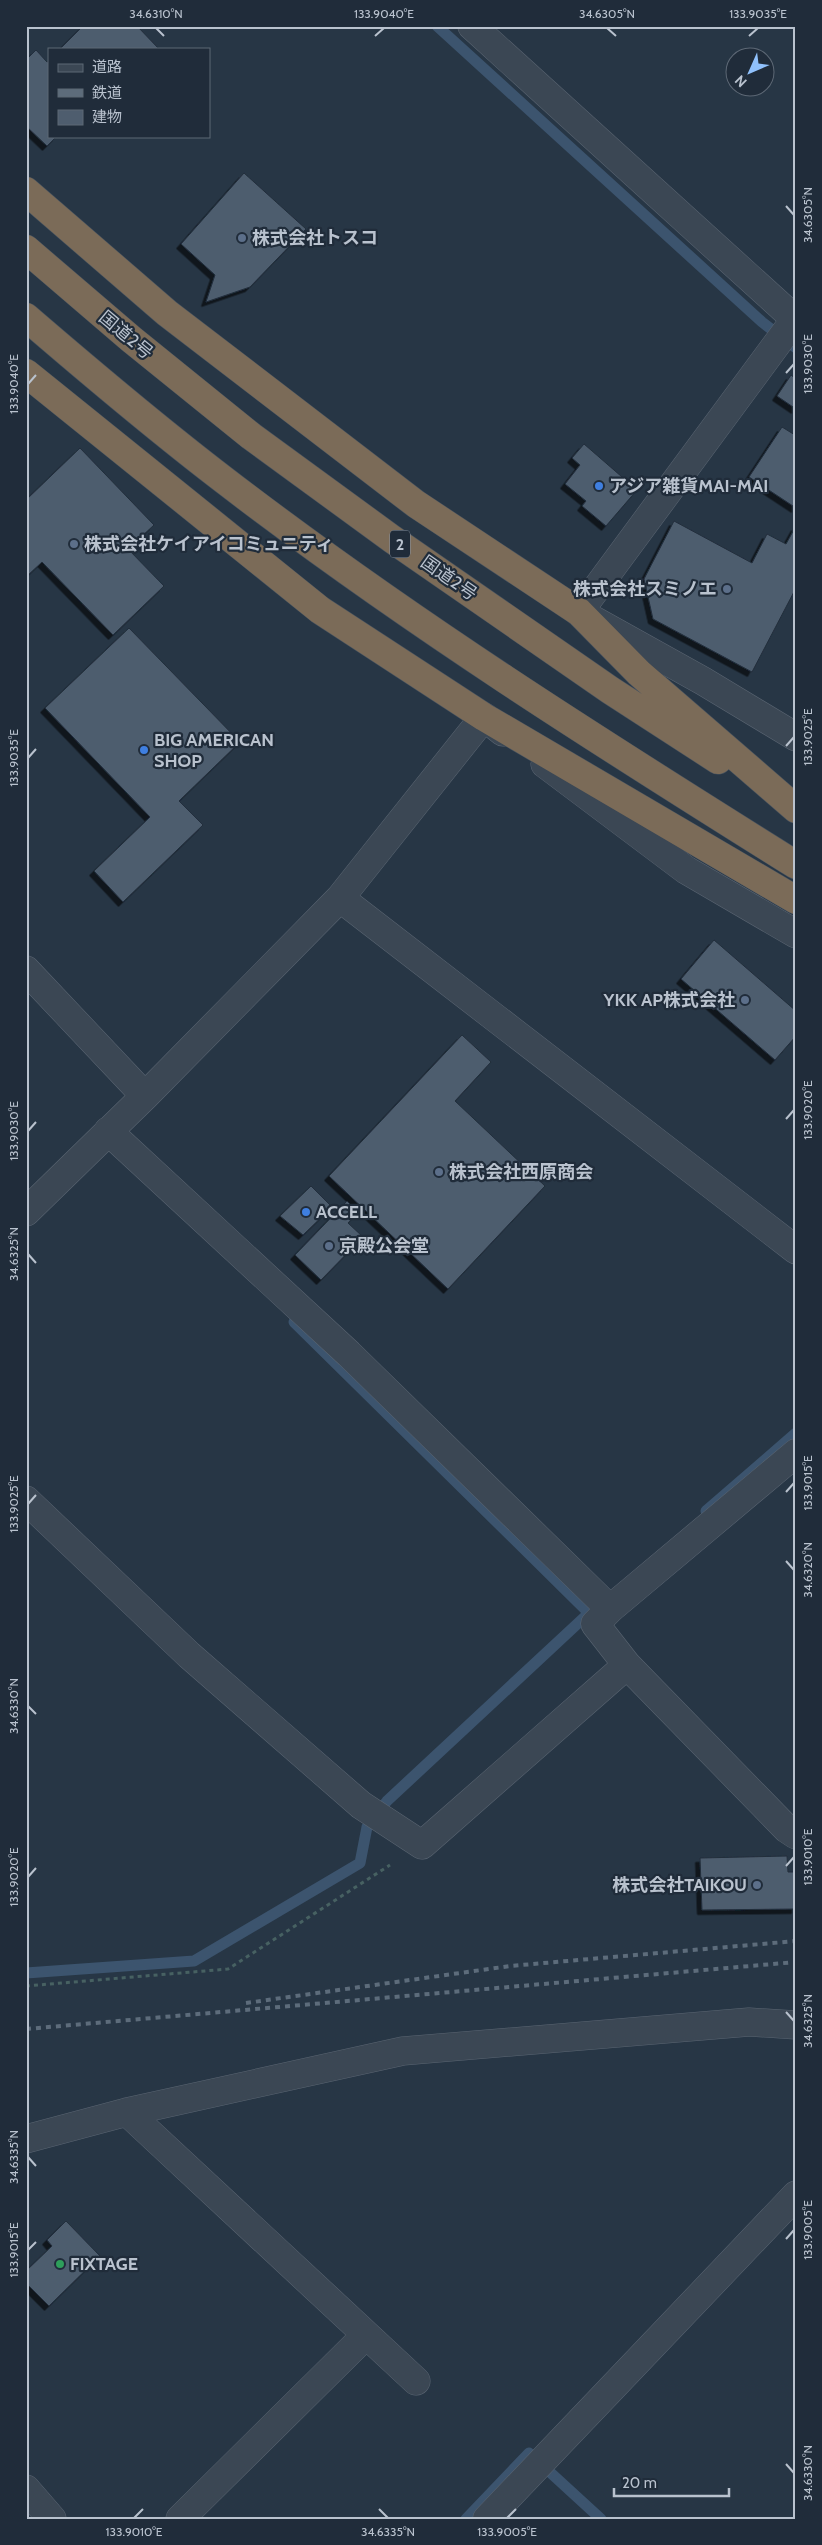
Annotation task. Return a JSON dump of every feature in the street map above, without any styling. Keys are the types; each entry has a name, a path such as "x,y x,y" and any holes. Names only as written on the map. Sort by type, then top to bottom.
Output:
{"highway":[{"path":"26,191 167,313 408,498 579,612 639,673 796,809"},
{"name":"国道2号","path":"26,249 131,339 266,447 392,539 610,690 796,809"},
{"path":"26,317 97,378 225,480 360,579 592,738 796,865"},
{"path":"26,373 320,610 484,717 796,900"}],"street":[{"path":"472,26 791,326 579,612 703,681 796,737"},
{"path":"26,1212 145,1096 340,898 484,717 686,870 796,934"},
{"path":"340,898 796,1250"},
{"path":"26,970 145,1096"},
{"path":"108,1131 349,1354 603,1603"},
{"path":"796,1453 603,1603 596,1624 627,1665 786,1829 796,1835"},
{"path":"26,1500 189,1655 372,1813 422,1845 627,1665"},
{"path":"26,2139 128,2112 403,2051 749,2022 796,2025"},
{"path":"128,2112 416,2381"},
{"path":"487,2519 793,2204"},
{"path":"180,2519 366,2335"},
{"path":"26,2490 52,2519"}],"path":[{"path":"26,1986 228,1968 422,1845"}],"building":[{"path":"83,26 137,26 158,48 61,48"},
{"path":"36,50 48,62 48,138 55,138 47,146 26,126 26,60"},
{"path":"244,173 306,229 250,287 206,302 215,275 181,244"},
{"path":"791,375 796,379 796,409 777,396"},
{"path":"782,427 796,434 796,508 749,477"},
{"path":"584,444 637,490 606,526 582,506 586,501 565,484 580,465 572,458"},
{"path":"80,448 154,525 128,549 164,586 113,635 42,562 26,577 26,500"},
{"path":"674,521 752,563 767,534 786,544 796,526 796,588 752,672 653,619 644,579"},
{"path":"129,628 240,742 179,801 203,825 123,902 94,871 150,817 45,708"},
{"path":"714,940 796,1011 796,1036 775,1060 681,979"},
{"path":"462,1035 491,1062 455,1101 545,1186 448,1289 329,1176"},
{"name":"ACCELL","path":"311,1186 332,1207 303,1235 280,1216"},
{"name":"京殿公会堂","path":"347,1201 358,1212 348,1223 363,1237 321,1280 295,1255"},
{"path":"787,1856 788,1872 796,1872 796,1909 702,1910 700,1858"},
{"path":"66,2221 100,2256 49,2306 26,2283 26,2271 52,2246 47,2240"}],"waterway":[{"path":"437,26 762,322 796,348"},
{"path":"26,1973 194,1961 360,1863 367,1827 387,1801 589,1613 294,1322"},
{"path":"706,1511 796,1433"},
{"path":"466,2519 529,2453 601,2519"}],"railway":[{"path":"246,2003 510,1966 796,1941"},
{"path":"26,2029 796,1962"}],"place":[{"name":"株式会社トスコ","path":"242,238"},
{"name":"アジア雑貨MAI-MAI","path":"599,486"},
{"name":"株式会社ケイアイコミュニティ","path":"74,544"},
{"name":"株式会社スミノエ","path":"727,589"},
{"name":"BIG AMERICAN SHOP","path":"144,750"},
{"name":"YKK AP株式会社","path":"745,1000"},
{"name":"株式会社西原商会","path":"439,1172"},
{"name":"ACCELL","path":"306,1212"},
{"name":"京殿公会堂","path":"329,1246"},
{"name":"株式会社TAIKOU","path":"757,1885"},
{"name":"FIXTAGE","path":"60,2264"}]}
